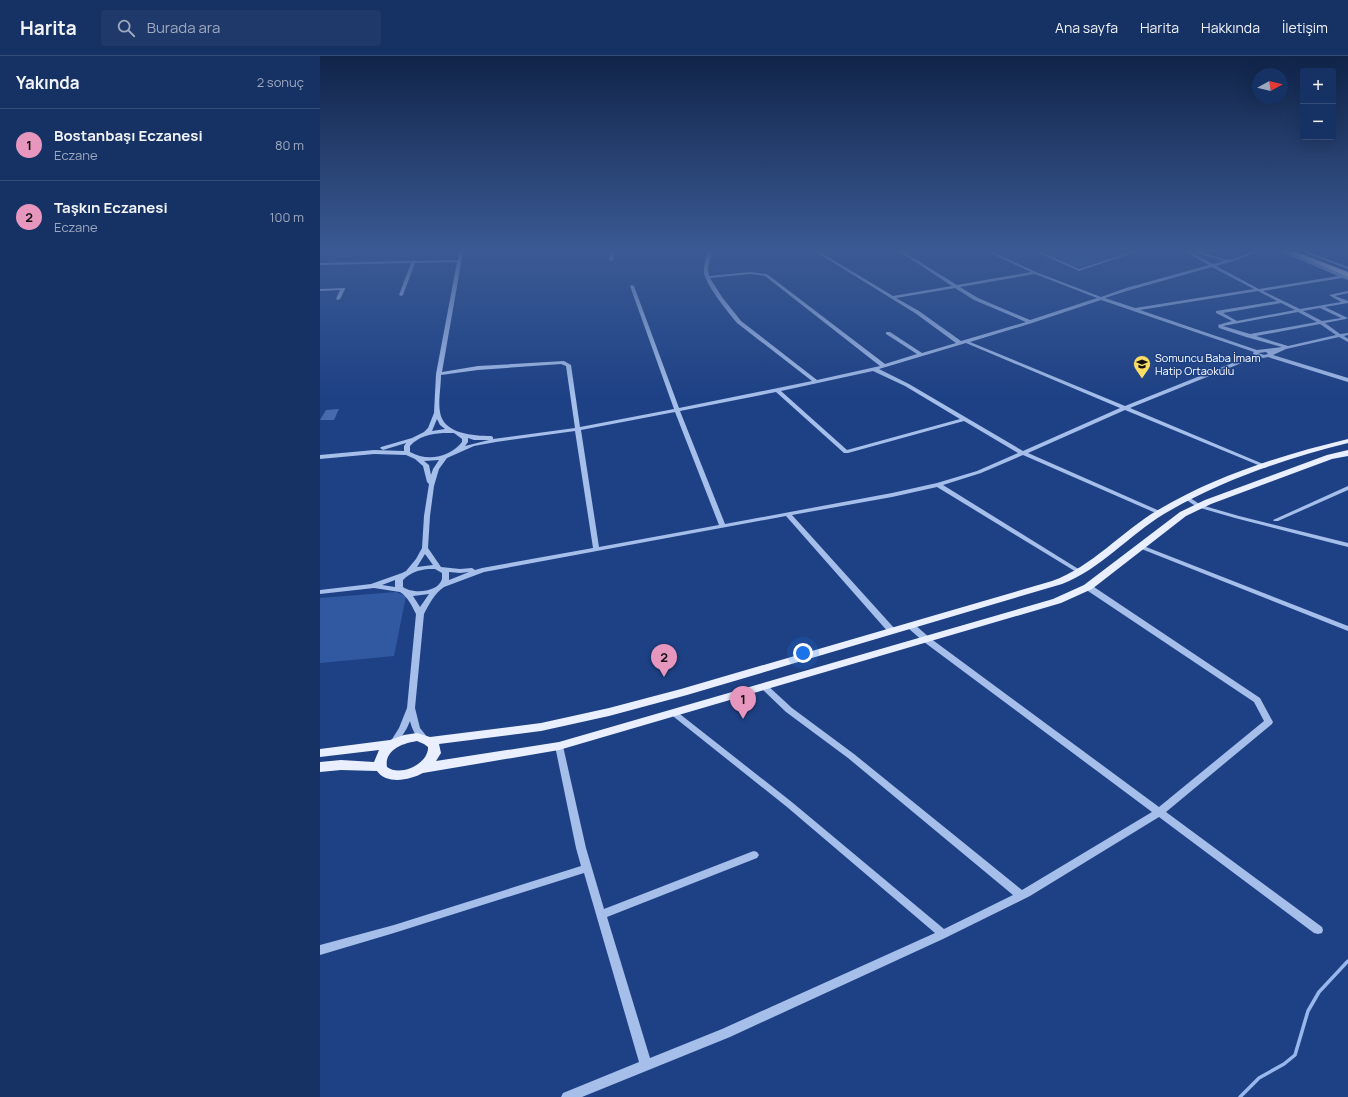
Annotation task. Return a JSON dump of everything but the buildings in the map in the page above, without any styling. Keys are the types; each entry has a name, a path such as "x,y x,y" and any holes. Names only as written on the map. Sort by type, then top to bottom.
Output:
{"main road":[{"path":"320,753 393,744 409,738 427,740 541,727 683,692 1044,586 1066,578 1078,571 1160,513 1187,498 1219,483 1265,466 1324,447 1348,442"},
{"path":"320,767 341,765 380,767 384,771 397,776 410,774 422,768 559,746 1057,602 1088,587 1183,514 1199,506 1330,457 1348,453"},
{"path":"422,768 433,757 435,751 434,746 427,740"},
{"path":"380,767 382,755 393,744"}],"street":[{"path":"426,434 431,428 437,413 439,374 452,301"},
{"path":"637,301 677,410 722,525"},
{"path":"722,301 739,322 815,381"},
{"path":"799,301 884,366"},
{"path":"898,301 963,342 1265,466"},
{"path":"980,301 1030,322"},
{"path":"416,458 445,456 472,445 515,437 578,429 777,390 884,366 1030,322 1093,301"},
{"path":"1109,301 1258,352 1348,380"},
{"path":"1134,309 1189,301"},
{"path":"1279,301 1322,323 1348,341"},
{"path":"1235,321 1218,312 1282,302"},
{"path":"1286,348 1221,328 1220,325 1235,321 1300,312 1347,302"},
{"path":"1320,307 1346,317"},
{"path":"1246,336 1322,323 1346,317"},
{"path":"888,333 920,354"},
{"path":"1247,359 1249,356 1258,352 1286,348 1348,334"},
{"path":"320,592 372,586 428,567 460,571 482,570 892,495 938,485 979,472 1126,408 1247,359 1270,355 1286,348"},
{"path":"1258,352 1261,356"},
{"path":"439,374 478,368 562,362 568,365 596,548"},
{"path":"874,368 1023,453 1160,513"},
{"path":"777,390 846,452 964,419"},
{"path":"437,413 442,424 452,432"},
{"path":"360,452 412,440 426,434 441,431 452,432 474,438 515,437"},
{"path":"457,452 465,442 465,438 462,435"},
{"path":"407,453 407,446 412,440"},
{"path":"320,457 360,452 390,451 407,453 426,464 431,486"},
{"path":"420,614 414,602 398,584 399,580 419,560 425,548 431,486 436,470 445,456"},
{"path":"938,485 1078,571"},
{"path":"1276,520 1348,488"},
{"path":"1187,498 1199,506 1348,545"},
{"path":"787,514 892,631"},
{"path":"1140,547 1348,629"},
{"path":"393,744 403,728 411,708 420,614 427,602 447,577 446,572 440,569 425,548"},
{"path":"372,586 418,594 427,593 482,570"},
{"path":"567,1097 726,1033 943,934 1021,895 1160,812 1269,722 1257,700 1088,587"},
{"path":"911,626 927,640 1318,930"},
{"path":"763,686 788,710 851,756 1021,895"},
{"path":"411,708 416,729 427,740"},
{"path":"673,713 790,805 943,934"},
{"path":"559,746 581,848 646,1065"},
{"path":"601,915 754,855"},
{"path":"320,950 394,929 587,868"}],"shaded area":[{"path":"396,592 406,596 394,656 320,663 320,598"}],"waterway":[{"path":"1240,1097 1259,1078 1284,1064 1295,1055 1308,1011 1319,992 1348,961"}],"place":[{"name":"Somuncu Baba İmam Hatip Ortaokulu","path":"1142,379"},
{"name":"Taşkın Eczanesi","path":"664,677"},
{"name":"Bostanbaşı Eczanesi","path":"743,719"}]}
